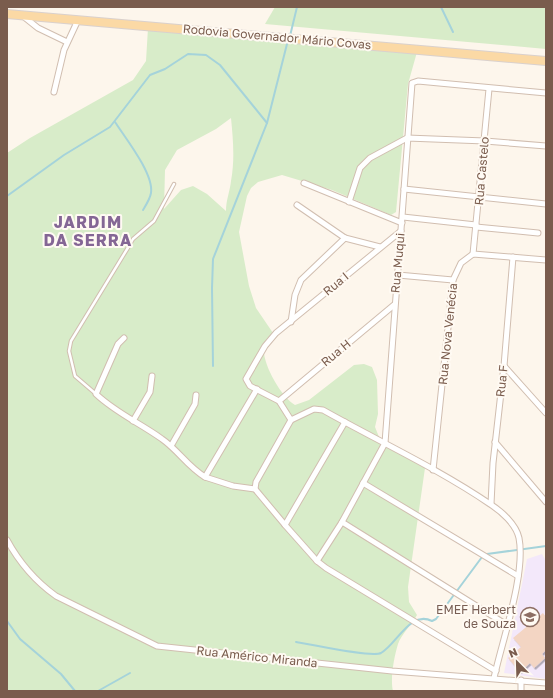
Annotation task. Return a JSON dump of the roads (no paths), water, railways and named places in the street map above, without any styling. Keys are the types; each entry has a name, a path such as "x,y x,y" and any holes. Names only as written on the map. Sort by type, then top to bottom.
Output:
{"main road":[{"name":"Rodovia Governador Mário Covas","path":"7,14 546,61"}],"street":[{"path":"22,15 38,28 67,42"},
{"path":"54,92 67,42 78,20"},
{"name":"Rua Muqui","path":"385,443 394,305 398,274 412,83 418,81 489,89"},
{"path":"489,89 546,93"},
{"name":"Rua Castelo","path":"474,254 489,89"},
{"path":"349,202 360,168 370,158 407,138 485,141 546,146"},
{"path":"304,182 349,202 402,220 538,233"},
{"path":"404,189 546,204"},
{"path":"298,205 345,238 380,247"},
{"name":"Rua I","path":"258,389 247,382 246,376 271,338 401,231"},
{"path":"291,322 295,295 301,280 345,238"},
{"path":"474,254 546,260"},
{"name":"Rua Nova Venécia","path":"433,470 453,280 461,263 474,254"},
{"name":"Rua F","path":"491,504 495,442 504,366 513,257"},
{"path":"398,274 453,280"},
{"name":"Rua H","path":"279,401 394,305"},
{"path":"124,338 118,344 96,394 114,410 171,446 198,473 232,486 255,490 317,561 326,568 496,671"},
{"path":"504,366 546,413"},
{"path":"133,421 150,392 152,376"},
{"path":"206,477 258,389 279,401 291,420"},
{"path":"171,446 195,404 196,395"},
{"path":"255,490 256,482 291,420 314,409 322,410 385,443 491,504 514,527 519,536 520,549 518,576 494,678"},
{"path":"285,525 345,422"},
{"path":"495,442 546,502"},
{"path":"317,561 342,522 385,443"},
{"path":"363,483 518,576"},
{"path":"342,522 507,625"},
{"name":"Rua Américo Miranda","path":"7,540 27,570 44,588 56,596 157,646 392,672 494,678 546,683"},
{"path":"520,680 521,691"}],"lane":[{"path":"96,394 75,376 69,351 71,341 133,239 154,221 174,184"}],"waterway":[{"path":"290,36 297,7"},
{"path":"441,7 453,32"},
{"path":"213,366 213,259 267,123 288,40"},
{"path":"7,196 64,155 110,127 150,75 165,69 188,54 206,55 220,65 267,123"},
{"path":"115,122 144,167 151,185 149,200 143,210"},
{"path":"296,642 366,654 381,653 387,649 410,624 417,620 424,619 432,621 436,619 482,557 487,554 546,546"},
{"path":"7,621 20,639 61,674 75,691"},
{"path":"98,691 130,673"}],"place":[{"name":"EMEF Herbert de Souza","path":"530,617"}],"district":[{"name":"JARDIM DA SERRA","path":"88,231"}]}
